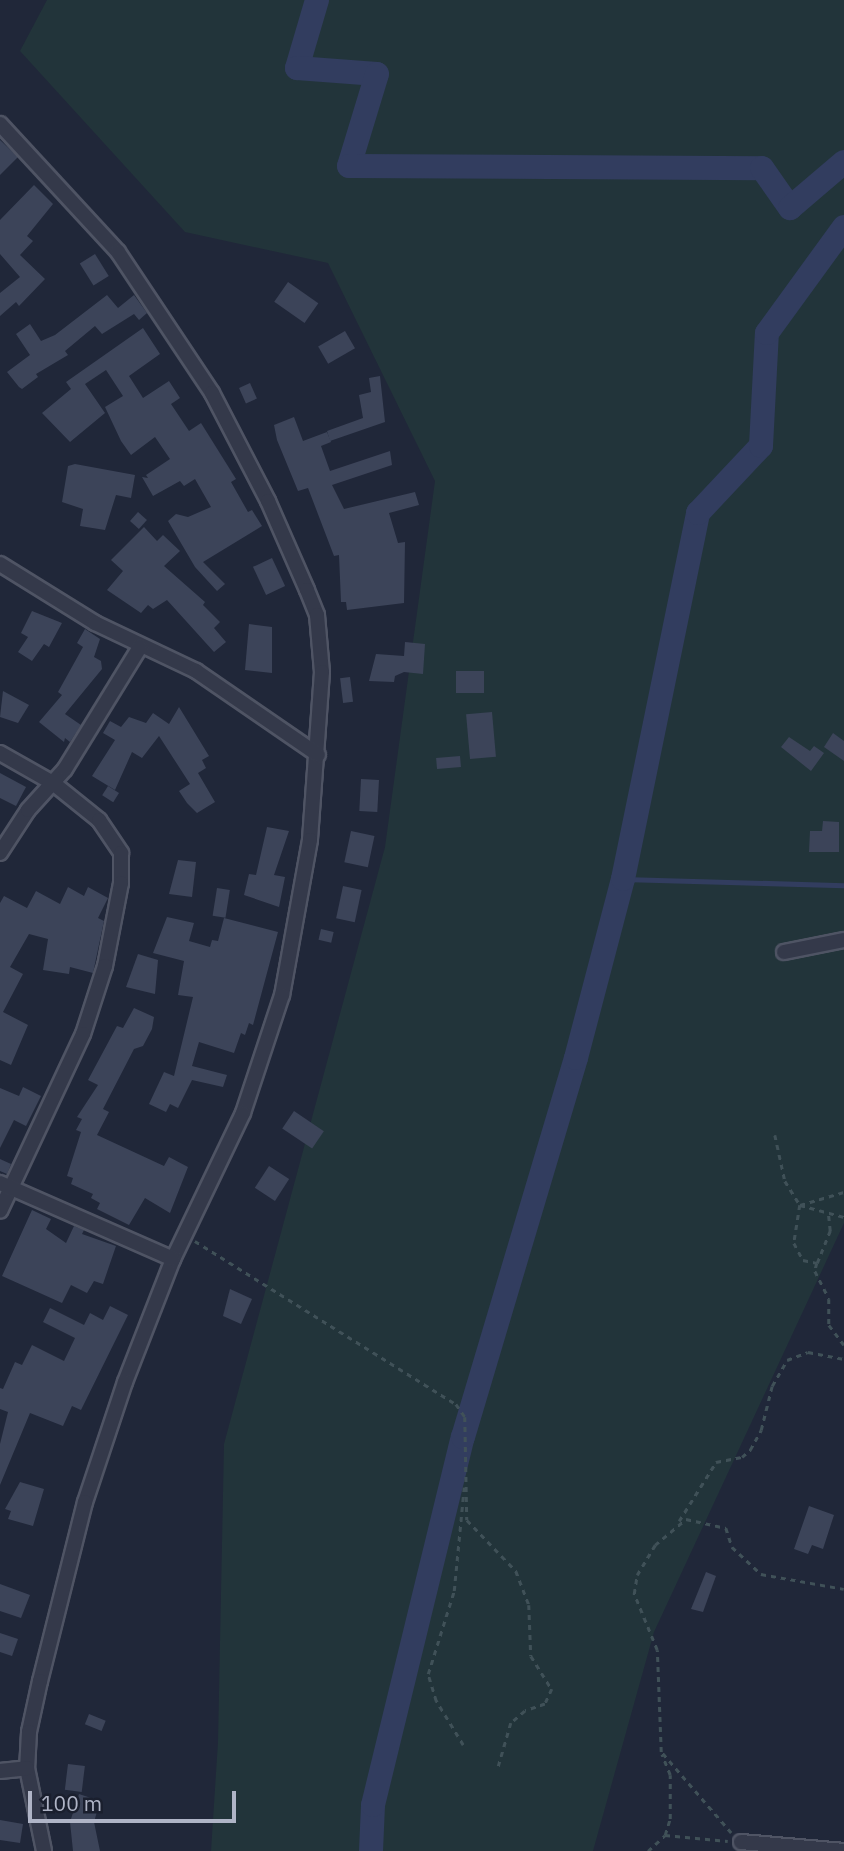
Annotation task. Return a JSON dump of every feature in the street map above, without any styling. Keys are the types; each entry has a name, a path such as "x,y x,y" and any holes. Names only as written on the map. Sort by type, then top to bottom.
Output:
{"street":[{"path":"0,124 118,252 212,393 268,501 317,615 322,672 310,840 282,995 243,1113 173,1259 85,1502 29,1732 27,1768 44,1851"},
{"path":"0,564 140,647 196,671 318,755"},
{"path":"0,853 28,810 53,783 140,647"},
{"path":"0,753 53,783 106,831 121,853 121,883 97,993 6,1186 0,1211"},
{"path":"784,952 844,940"},
{"path":"6,1186 173,1259"},
{"path":"0,1771 27,1768"},
{"path":"741,1842 844,1851"}],"path":[{"path":"775,1135 785,1181 800,1205 794,1242 803,1260 817,1264"},
{"path":"800,1205 844,1192"},
{"path":"800,1205 844,1217"},
{"path":"828,1212 830,1231 815,1272 829,1299 830,1325 844,1345"},
{"path":"185,1234 456,1404 465,1418 467,1520 476,1534 516,1572 529,1605 531,1656 552,1689 545,1704 525,1711 511,1723 498,1768"},
{"path":"649,1851 666,1835 670,1787 661,1752 657,1650 634,1594 637,1575 655,1545 679,1521 716,1462 742,1457 750,1450 761,1430 772,1386 787,1360 808,1352 844,1359"},
{"path":"463,1745 436,1701 428,1674 454,1591 465,1477"},
{"path":"679,1521 726,1528 732,1547 761,1574 844,1589"},
{"path":"661,1752 706,1809 741,1842"},
{"path":"666,1835 741,1842"}],"shaded area":[{"path":"47,0 844,0 844,1223 654,1632 593,1851 211,1851 218,1742 224,1444 385,847 435,481 328,263 185,232 20,51"}],"building":[{"path":"0,140 18,157 0,175"},
{"path":"34,185 53,204 27,236 33,241 20,255 45,279 19,306 16,302 0,316 0,293 20,277 0,254 0,220"},
{"path":"95,254 109,276 94,286 80,264"},
{"path":"288,282 318,303 305,323 274,302"},
{"path":"107,295 118,308 134,295 147,313 139,320 134,314 102,334 95,326 65,351 68,355 36,374 38,377 22,389 19,387 7,372 30,355 16,334 30,324 41,341 55,335"},
{"path":"143,328 160,354 129,376 143,398 169,381 180,398 171,404 189,431 201,423 236,479 231,482 248,512 252,510 262,526 203,562 225,584 217,591 195,567 168,521 176,514 188,517 211,507 195,479 184,486 180,481 153,496 142,477 148,478 146,475 170,459 155,437 131,455 121,441 105,407 123,396 106,370 85,384 105,413 70,442 42,413 71,389 66,382"},
{"path":"345,331 355,348 328,364 318,346"},
{"path":"380,376 385,422 330,441 327,431 363,418 359,395 371,392 369,378"},
{"path":"250,383 257,399 246,403 239,388"},
{"path":"294,417 303,441 327,432 331,442 321,446 330,471 390,451 392,465 332,485 344,509 415,492 419,505 389,513 398,543 405,542 404,603 347,610 346,602 341,602 339,555 334,556 308,488 298,491 277,440 274,425"},
{"path":"75,464 135,475 131,498 116,495 105,530 80,526 83,509 62,502 68,466"},
{"path":"138,512 147,520 139,529 130,521"},
{"path":"144,527 157,541 163,535 180,551 164,566 205,602 203,605 220,622 214,628 226,642 214,652 167,600 153,609 148,605 141,613 107,590 123,571 111,560"},
{"path":"272,558 285,586 266,595 253,567"},
{"path":"32,611 62,623 49,647 44,644 32,661 18,652 28,637 21,633"},
{"path":"249,624 272,627 272,673 245,670"},
{"path":"85,629 100,639 94,657 101,661 102,669 65,714 81,725 70,742 65,738 64,742 39,722 62,695 58,692 83,647 77,643"},
{"path":"405,642 425,644 423,674 404,672 395,676 394,682 369,681 376,654 404,656"},
{"path":"456,671 484,671 484,693 456,693"},
{"path":"350,677 353,702 343,703 340,678"},
{"path":"3,691 29,705 18,723 0,717"},
{"path":"179,707 209,756 202,760 206,768 198,773 215,802 197,813 187,803 179,791 190,784 159,736 142,758 132,752 115,790 92,776 115,740 103,733 110,721 121,727 129,717 146,723 153,713 169,724"},
{"path":"492,712 496,757 470,759 466,714"},
{"path":"833,733 844,741 844,761 824,747"},
{"path":"789,737 810,751 814,746 824,753 811,771 781,747"},
{"path":"460,756 461,767 437,769 436,758"},
{"path":"0,773 26,787 16,806 0,798"},
{"path":"361,779 379,780 377,812 359,811"},
{"path":"108,786 119,793 113,802 102,795"},
{"path":"823,821 839,822 839,852 809,852 810,831 822,831"},
{"path":"267,827 289,831 274,875 285,877 279,907 244,895 249,874 256,875"},
{"path":"351,831 374,836 368,867 344,862"},
{"path":"178,860 196,862 192,897 169,894"},
{"path":"343,886 362,890 355,922 336,918"},
{"path":"68,887 84,896 88,887 108,898 98,918 104,921 93,973 70,967 69,974 43,970 48,939 29,934 10,967 23,974 3,1012 28,1025 11,1065 0,1060 0,903 4,896 27,908 36,891 60,904"},
{"path":"217,888 230,890 225,918 213,916"},
{"path":"167,917 194,923 189,941 210,947 212,940 218,941 224,918 278,932 253,1025 249,1023 245,1035 241,1033 234,1053 199,1042 192,1066 227,1075 223,1087 192,1080 178,1108 170,1104 166,1112 149,1104 164,1072 174,1076 193,997 178,995 184,961 153,953"},
{"path":"321,929 334,932 331,943 319,940"},
{"path":"138,954 158,960 155,994 126,987"},
{"path":"134,1008 154,1017 152,1029 143,1046 134,1049 103,1109 109,1112 97,1135 164,1166 169,1157 188,1167 170,1213 145,1198 129,1225 97,1209 100,1203 91,1198 93,1194 71,1184 73,1178 67,1176 81,1132 76,1130 82,1119 77,1117 98,1085 88,1080 117,1026 123,1028"},
{"path":"23,1087 41,1096 26,1126 14,1120 0,1148 0,1088 19,1096"},
{"path":"294,1111 324,1131 312,1149 282,1128"},
{"path":"0,1159 11,1164 7,1174 0,1171"},
{"path":"269,1166 289,1179 275,1201 255,1188"},
{"path":"32,1210 51,1219 46,1229 66,1243 74,1226 84,1230 82,1234 116,1246 103,1284 94,1281 87,1293 71,1285 62,1303 2,1276"},
{"path":"230,1289 252,1299 241,1324 223,1316"},
{"path":"110,1306 128,1315 81,1410 72,1406 63,1426 30,1413 0,1485 0,1444 8,1412 0,1409 0,1388 3,1389 15,1362 22,1365 32,1345 64,1361 75,1338 43,1322 50,1308 84,1325 90,1313 103,1320"},
{"path":"20,1482 44,1489 33,1526 8,1519 11,1511 5,1509"},
{"path":"809,1506 834,1515 823,1549 812,1545 808,1554 794,1549"},
{"path":"706,1572 716,1576 703,1612 691,1609"},
{"path":"0,1584 30,1595 21,1618 0,1611"},
{"path":"0,1633 18,1639 12,1656 0,1652"},
{"path":"89,1714 106,1721 102,1731 85,1724"},
{"path":"68,1764 85,1766 82,1792 65,1790"},
{"path":"79,1794 100,1801 94,1822 100,1851 73,1851 70,1822"},
{"path":"0,1820 23,1824 20,1843 0,1840"}],"waterway":[{"path":"317,0 297,68 377,74 349,166 762,168 790,208 844,162"},
{"path":"371,1851 373,1805 463,1437 576,1058 623,879 698,513 761,446 767,333 844,227"},
{"path":"623,879 844,885"}]}
